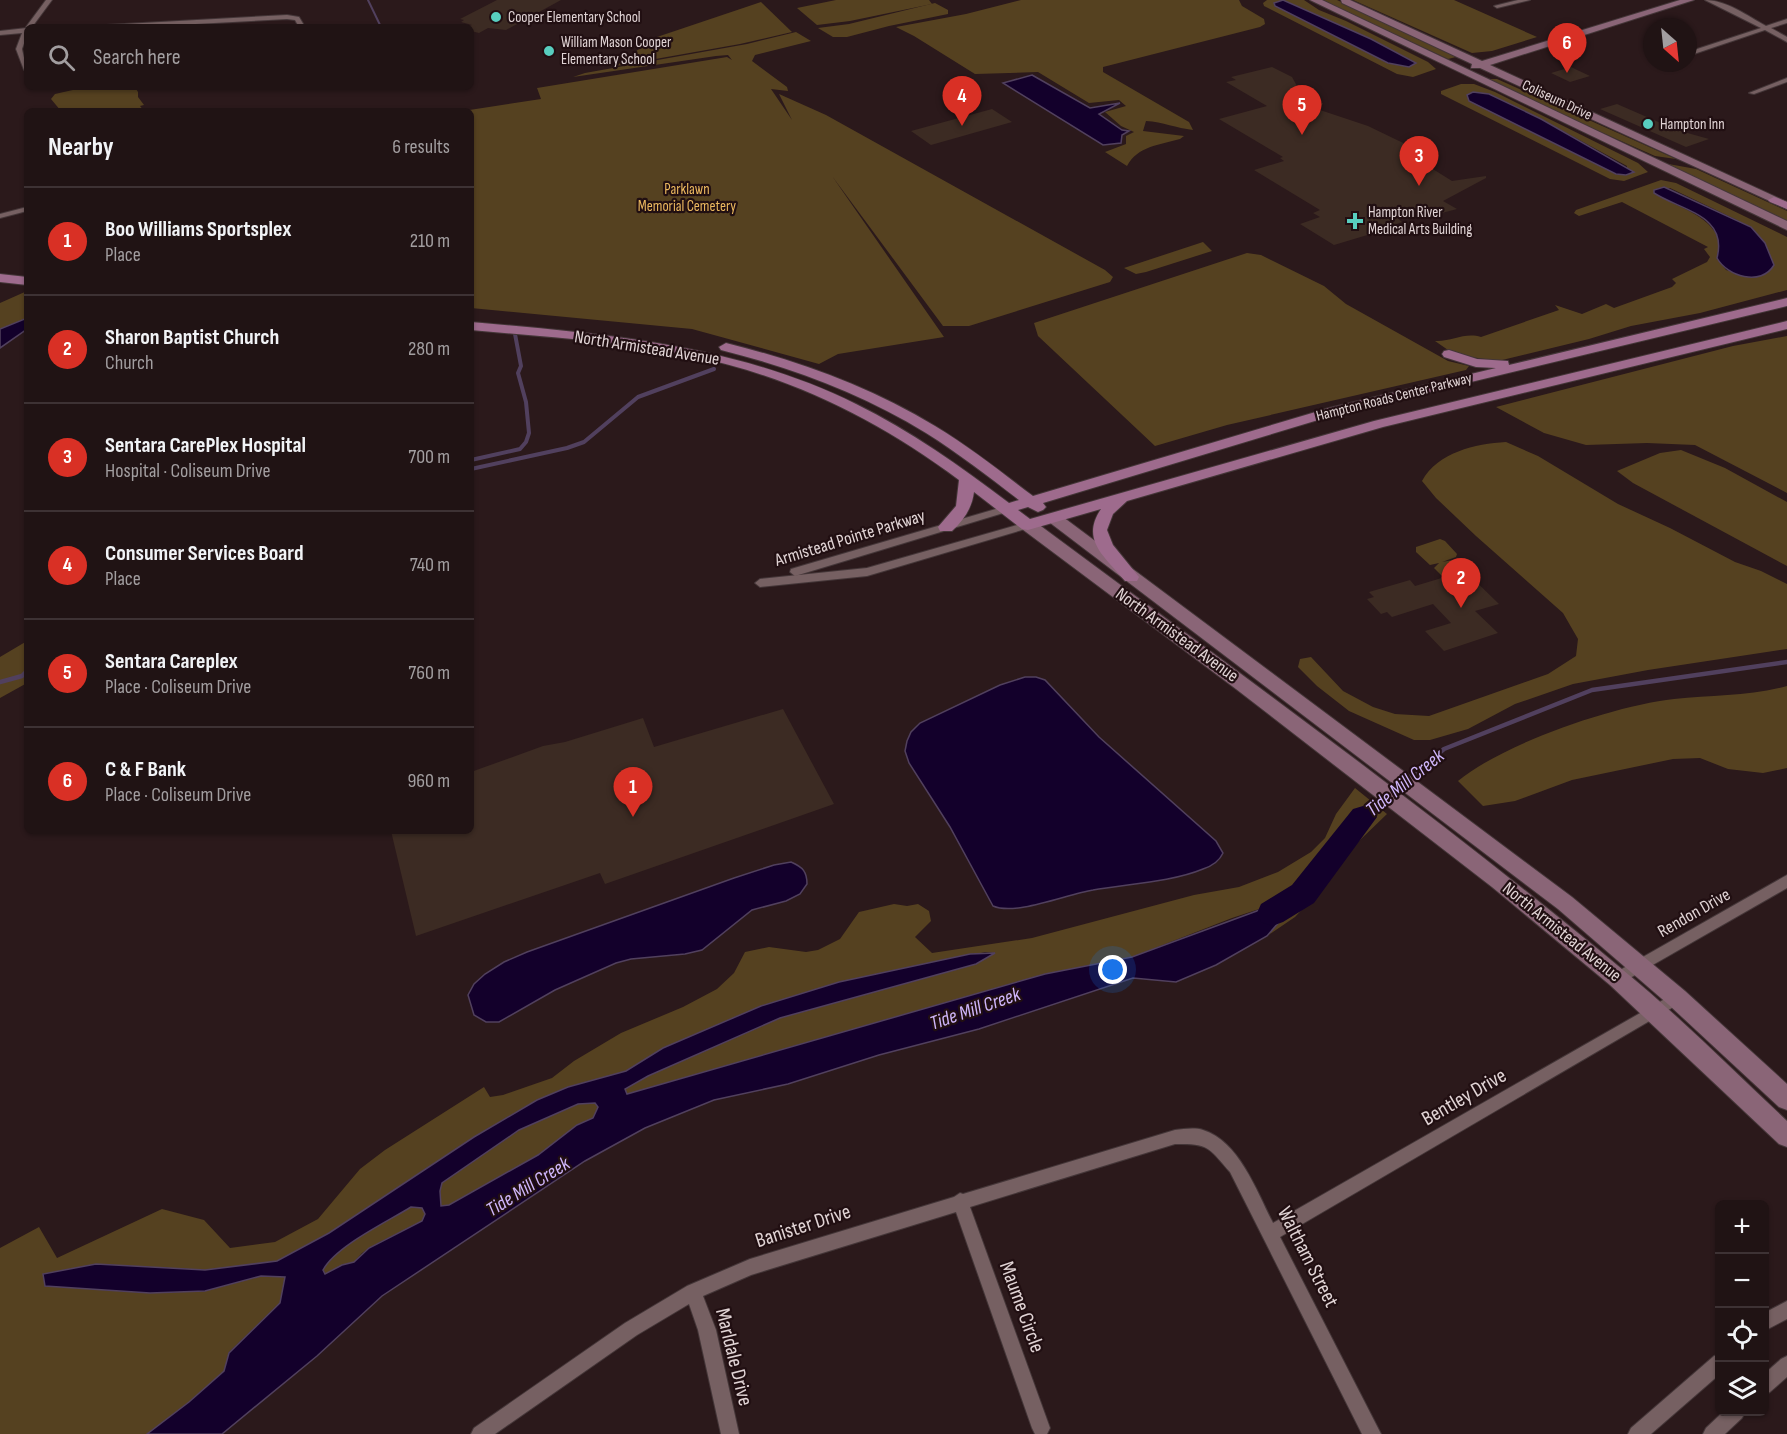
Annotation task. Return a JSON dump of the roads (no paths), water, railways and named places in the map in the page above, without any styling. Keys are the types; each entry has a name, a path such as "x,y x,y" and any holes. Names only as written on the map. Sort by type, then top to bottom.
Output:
{"main road":[{"path":"1774,200 1787,206"},
{"path":"0,267 24,270"},
{"path":"0,278 24,280"},
{"name":"Hampton Roads Center Parkway","path":"1006,509 1334,411 1787,302"},
{"name":"North Armistead Avenue","path":"474,315 672,337 755,354 824,377 886,405 931,430 1054,518"},
{"name":"Hampton Roads Center Parkway","path":"1028,525 1379,424 1787,325"},
{"name":"North Armistead Avenue","path":"474,326 652,345 690,351 743,364 809,389 877,420 930,453 1028,525"},
{"path":"1449,354 1476,363 1508,363 1618,337 1663,332"},
{"path":"975,460 1020,484 1048,488 1151,458 1215,445"},
{"path":"946,527 956,519 964,506 967,498 966,479"},
{"path":"1128,495 1108,508 1102,515 1099,526 1101,539 1131,577"}],"street":[{"path":"31,24 49,0"},
{"name":"Coliseum Drive","path":"1315,0 1787,226"},
{"name":"Coliseum Drive","path":"1343,0 1774,200"},
{"path":"1497,6 1527,0"},
{"path":"1461,70 1689,0"},
{"path":"1708,0 1741,14 1787,40"},
{"path":"184,24 287,17 297,18 300,24"},
{"path":"1697,51 1787,21"},
{"path":"0,33 24,30"},
{"path":"24,35 17,47 24,65"},
{"path":"1752,93 1787,80"},
{"path":"1525,101 1583,124 1654,158 1697,165"},
{"path":"0,216 24,210"},
{"name":"Armistead Pointe Parkway","path":"1006,509 760,583 867,572 1028,525"},
{"name":"North Armistead Avenue","path":"1054,518 1565,903 1640,965 1787,1099"},
{"name":"North Armistead Avenue","path":"1028,525 1242,684 1499,881 1618,978 1787,1136"},
{"name":"Rendon Drive","path":"1618,978 1787,881"},
{"name":"Bentley Drive","path":"1271,1233 1677,998"},
{"name":"Waltham Street","path":"1175,1137 1200,1136 1218,1148 1236,1167 1372,1434"},
{"name":"Banister Drive","path":"480,1434 632,1329 693,1292 773,1259 1175,1137"},
{"name":"Maume Circle","path":"960,1201 1041,1428"},
{"name":"Marldale Drive","path":"693,1292 706,1330 730,1434"},
{"path":"1769,1320 1787,1309"},
{"path":"1769,1381 1787,1365"},
{"path":"1637,1434 1715,1366"},
{"path":"1712,1434 1732,1416"}],"water":[{"path":"1283,0 1371,39 1416,63 1409,67 1388,63 1275,6 1274,3"},
{"path":"1032,75 1090,108 1120,103 1099,114 1122,130 1129,131 1122,135 1121,143 1103,145 1003,83"},
{"path":"1473,92 1489,94 1541,119 1634,172 1626,175 1616,174 1469,101 1467,95"},
{"path":"1664,187 1751,227 1765,243 1774,265 1761,276 1753,277 1728,270 1717,258 1719,244 1716,232 1700,216 1654,193 1654,190"},
{"path":"24,319 24,331 0,348 0,329"},
{"path":"1025,677 1045,680 1099,737 1216,841 1223,853 1217,861 1209,867 1163,880 1082,892 1015,908 993,906 950,827 909,763 905,751 911,732 920,723 1000,685"},
{"path":"791,862 799,866 806,876 807,884 800,894 786,901 752,910 702,950 616,963 555,990 499,1022 486,1022 474,1015 468,995 474,984 504,962 734,878"},
{"path":"1303,894 1267,936 1216,965 1176,982 1133,978 979,1029 879,1055 788,1084 714,1100 645,1128 585,1161 382,1296 317,1356 222,1434 147,1434 189,1402 224,1371 229,1353 280,1303 285,1277 261,1276 205,1291 150,1293 45,1286 43,1274 96,1264 205,1270 277,1261 329,1233 474,1137 537,1100 568,1087 626,1071 663,1048 761,1006 839,982 970,954 995,953 976,964 780,1018 648,1076 625,1089 627,1094 1045,974 1132,957","holes":["595,1103 598,1107 593,1118 577,1125 538,1155 449,1205 441,1206 442,1183 519,1130 578,1104","411,1207 422,1208 425,1214 422,1221 369,1248 354,1262 342,1265 325,1274 323,1270 330,1261 350,1243"]}],"waterway":[{"name":"Tide Mill Creek","path":"368,0 380,24"},
{"path":"474,459 520,449 529,433 526,402 518,373 521,366 515,334"},
{"path":"474,468 567,448 584,442 638,397 714,369"},
{"name":"Tide Mill Creek","path":"1392,792 1444,749 1592,690 1787,662"},
{"path":"0,682 24,674"},
{"name":"Tide Mill Creek","path":"1363,817 1384,799"},
{"name":"Tide Mill Creek","path":"1272,913 1303,894 1363,817"}],"place":[{"name":"Cooper Elementary School","path":"496,17"},
{"name":"William Mason Cooper Elementary School","path":"549,51"},
{"name":"C & F Bank","path":"1567,73"},
{"name":"Hampton Inn","path":"1648,124"},
{"name":"Consumer Services Board","path":"962,126"},
{"name":"Sentara Careplex","path":"1302,135"},
{"name":"Sentara CarePlex Hospital","path":"1419,186"},
{"name":"Hampton River Medical Arts Building","path":"1355,221"},
{"name":"Sharon Baptist Church","path":"1461,608"},
{"name":"Boo Williams Sportsplex","path":"633,817"}],"park label":[{"name":"Parklawn Memorial Cemetery","path":"687,198"}]}
